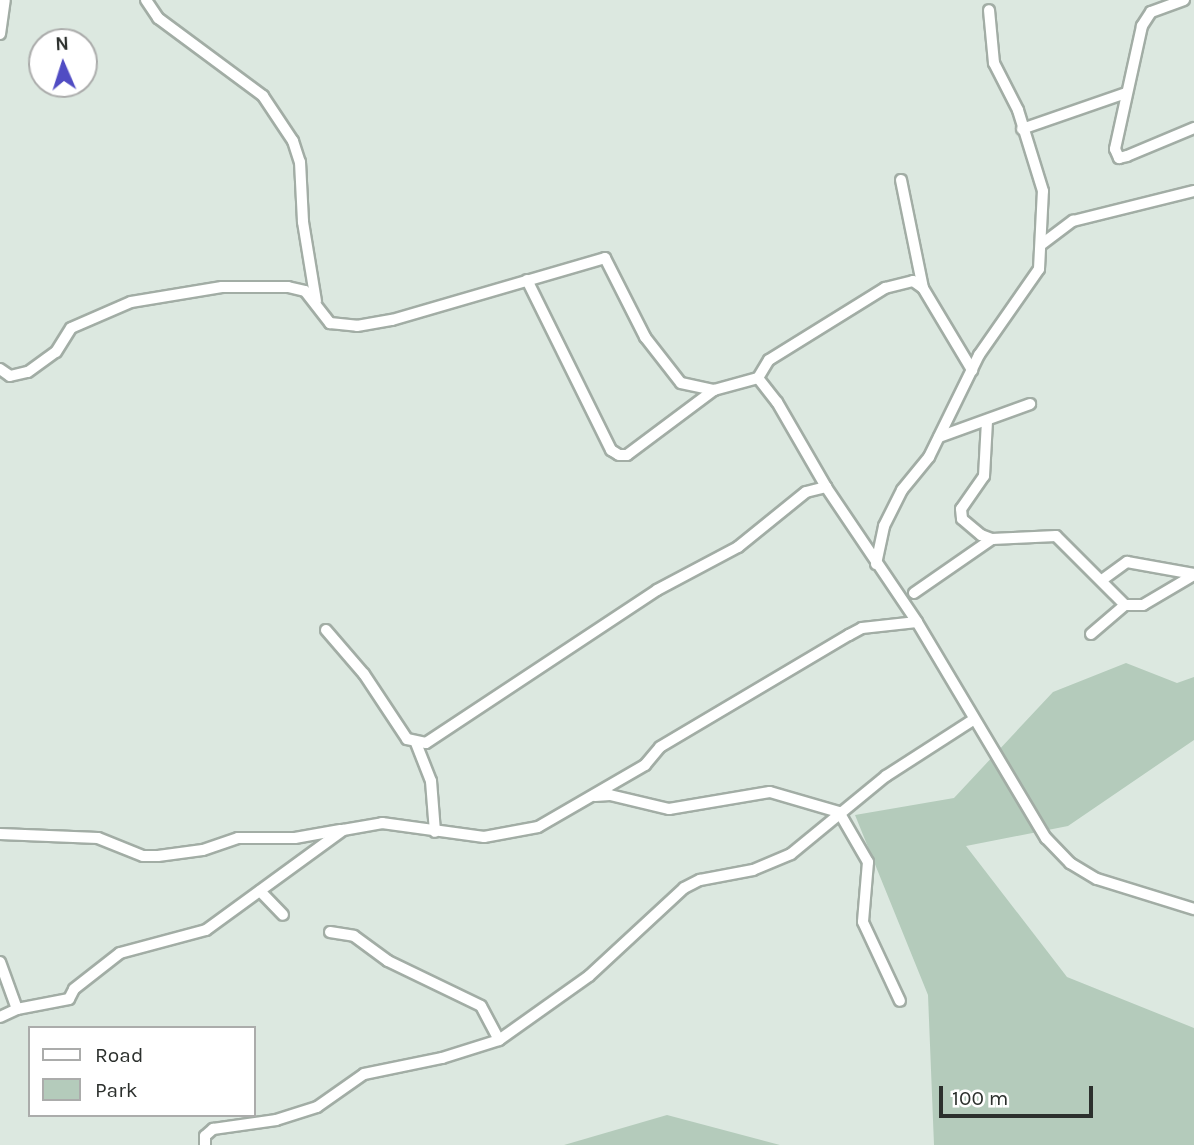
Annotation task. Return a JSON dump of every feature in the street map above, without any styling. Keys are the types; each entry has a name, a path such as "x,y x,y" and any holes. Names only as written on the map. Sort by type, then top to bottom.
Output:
{"street":[{"path":"0,34 5,0"},
{"path":"146,0 158,18 262,96 293,141 300,162 303,222 316,302"},
{"path":"1184,0 1151,12 1142,26 1116,136 1119,158 1194,128"},
{"path":"876,565 884,526 897,499 939,437 972,370 1040,269 1043,191 1011,93 993,62 989,10"},
{"path":"1022,130 1126,93"},
{"path":"901,180 923,288 972,370"},
{"path":"1042,244 1073,221 1194,191"},
{"path":"0,369 10,376 28,372 56,352 71,328 131,302 255,285 299,288 316,302 330,323 357,326 392,320 605,258 645,337 670,373 688,387 714,390 758,379 769,360 885,288 913,281 923,288"},
{"path":"527,280 611,450 620,455 627,454 714,390"},
{"path":"758,379 777,402 826,487 876,565 917,622 1022,805 1070,863 1097,879 1194,909"},
{"path":"939,437 1030,404"},
{"path":"987,421 984,475 961,509 962,519 992,539"},
{"path":"326,630 364,674 407,739 426,743 475,714 657,590 738,547 806,492 826,487"},
{"path":"914,593 992,539 1056,536 1125,605"},
{"path":"1102,580 1127,562 1194,574"},
{"path":"1091,634 1125,605 1143,605 1194,574"},
{"path":"0,834 98,838 150,856 203,850 238,838 295,838 382,823 435,832 512,835 538,827 592,796 607,792 645,765 660,747 862,628 917,622"},
{"path":"205,1145 205,1136 213,1129 265,1122 317,1107 364,1074 499,1040 589,976 684,888 700,880 753,870 792,854 839,812 886,776 973,720"},
{"path":"416,743 431,781 435,832"},
{"path":"607,792 669,809 770,792 839,812 867,862 863,922 900,1001"},
{"path":"0,1017 17,1009 69,999 74,989 120,953 206,930 343,830"},
{"path":"260,891 282,915"},
{"path":"330,932 354,936 388,961 481,1006 499,1040"},
{"path":"0,962 17,1009"}],"green space":[{"path":"1126,663 1177,683 1194,677 1194,740 1068,826 966,846 1067,977 1194,1028 1194,1145 934,1145 928,995 855,815 954,798 1053,692"},
{"path":"667,1115 780,1145 564,1145"}]}
